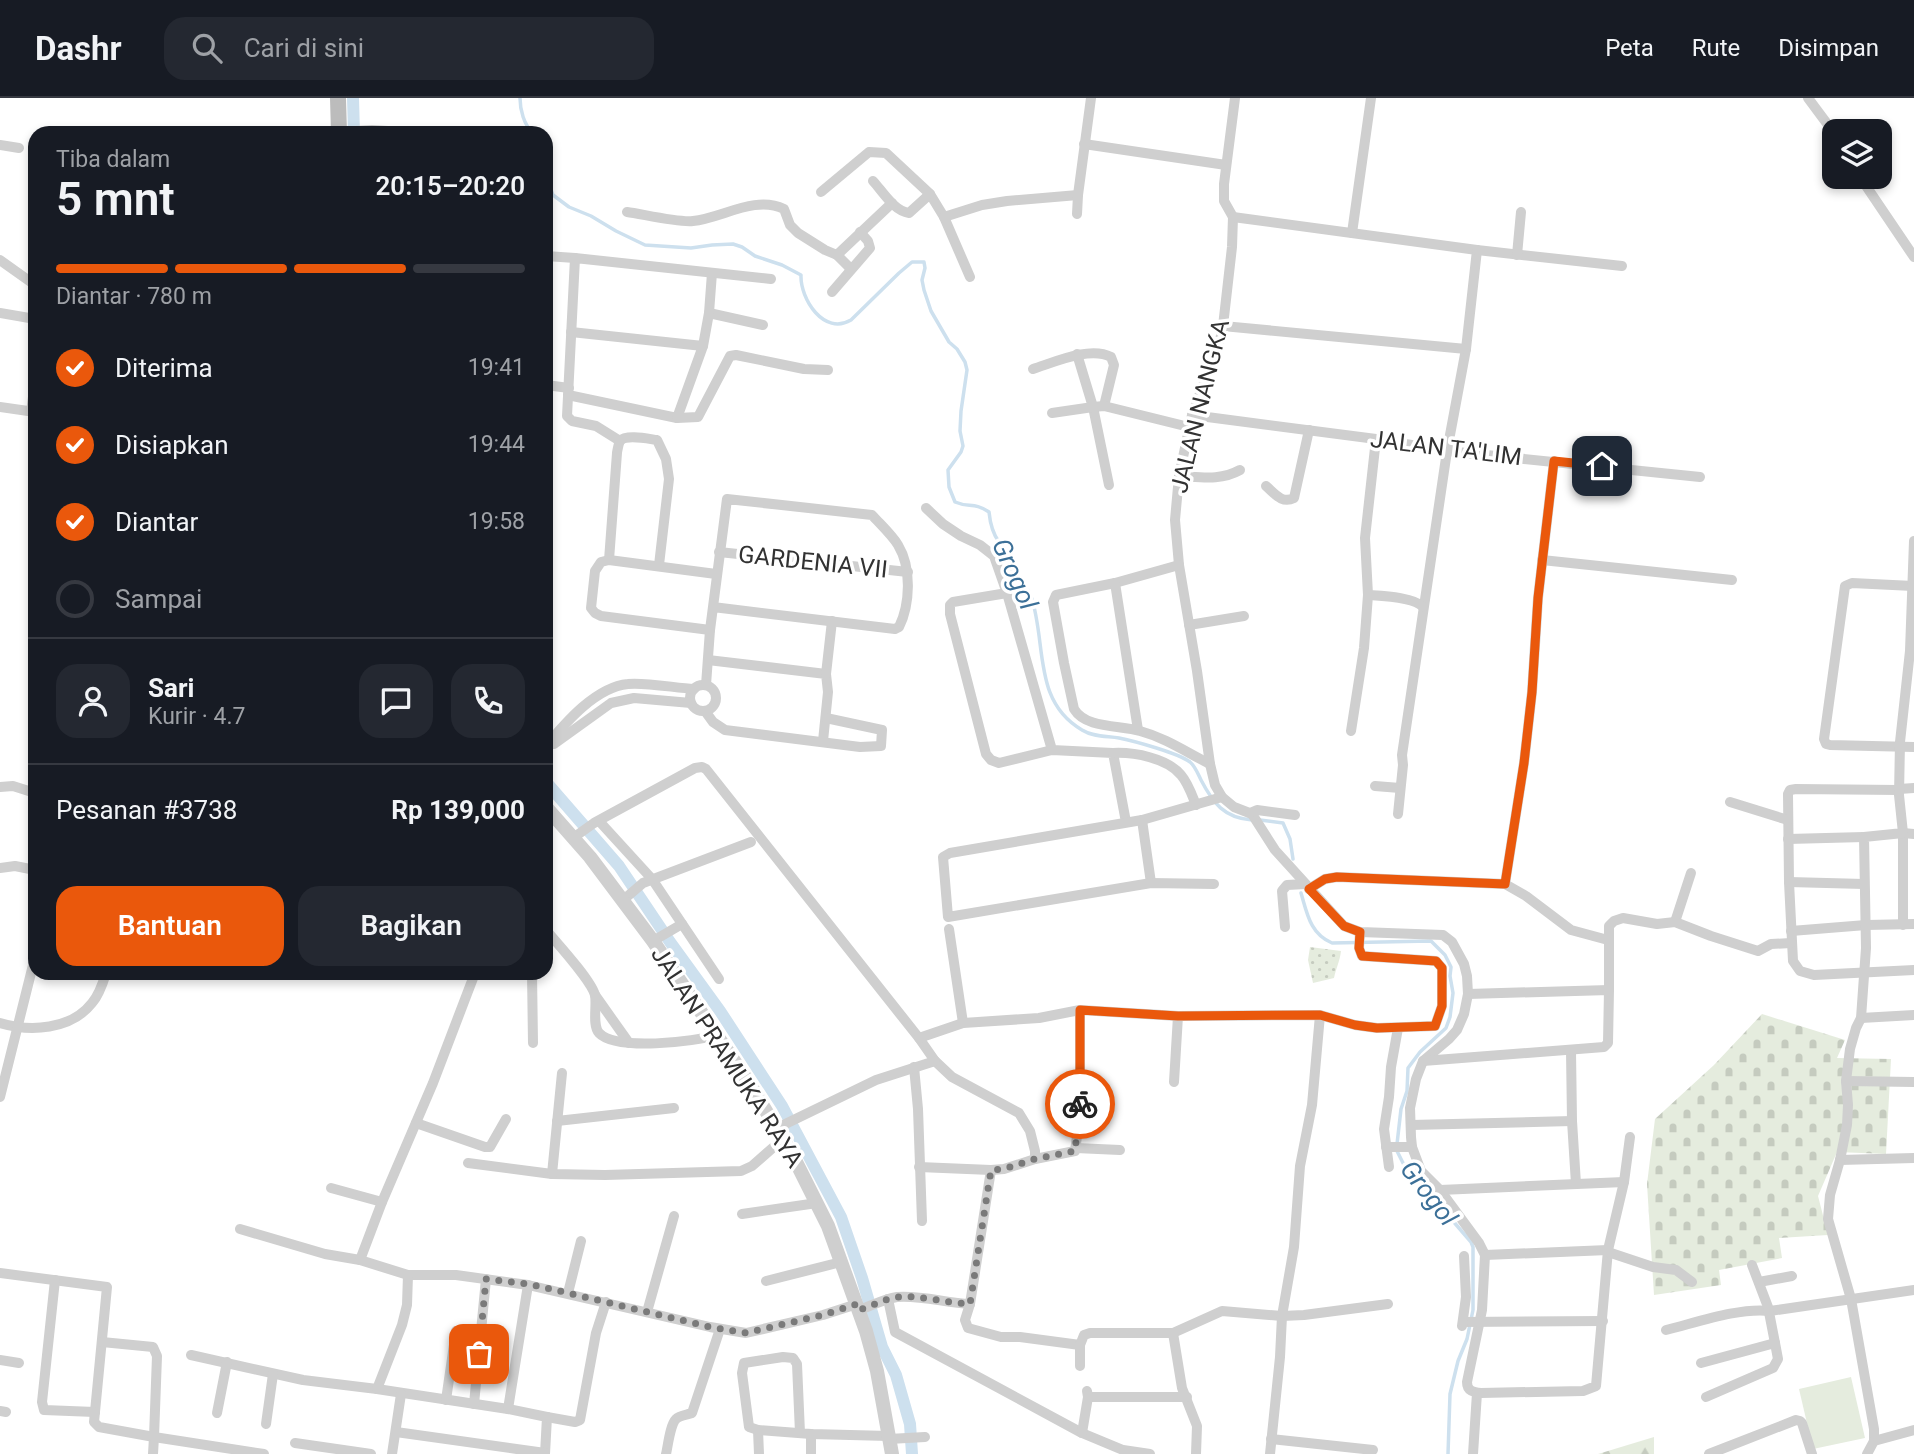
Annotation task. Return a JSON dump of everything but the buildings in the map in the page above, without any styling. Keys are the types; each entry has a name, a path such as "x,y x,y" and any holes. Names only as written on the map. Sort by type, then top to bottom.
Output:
{"main road":[{"path":"338,98 345,126"}],"street":[{"path":"1077,214 1091,98"},
{"name":"JALAN NANGKA","path":"1210,801 1215,785 1179,565 1175,520 1179,476 1189,427 1223,326 1233,217 1224,201 1235,98"},
{"path":"1352,233 1371,98"},
{"path":"1808,98 1824,119"},
{"path":"1084,144 1226,165"},
{"path":"0,145 19,148"},
{"path":"821,192 869,152 887,153 930,194 944,218 970,277"},
{"path":"873,181 901,212 909,213 930,194"},
{"path":"1868,189 1914,257"},
{"path":"944,218 994,203 1078,195"},
{"path":"837,255 891,203"},
{"path":"627,212 691,222 749,206 778,206 785,209 790,225 798,233 837,255 851,269"},
{"path":"1517,255 1521,212"},
{"path":"1233,217 1477,250 1622,266"},
{"path":"832,292 870,248 868,240 860,232"},
{"path":"1398,814 1402,755 1447,451 1466,349 1477,250"},
{"path":"553,256 771,279"},
{"path":"575,258 567,416 572,421 596,426 620,442"},
{"path":"0,260 28,280"},
{"path":"677,418 703,346 712,273"},
{"path":"0,313 28,318"},
{"path":"709,313 763,325"},
{"path":"1223,326 1466,349"},
{"path":"571,332 703,346"},
{"path":"1033,369 1077,354 1105,353 1111,357 1114,365 1098,407"},
{"path":"1077,354 1098,407 1109,485"},
{"path":"553,387 677,418 698,417 730,356 804,369 828,370"},
{"path":"0,407 28,411"},
{"path":"1052,413 1098,407 1189,427"},
{"name":"JALAN TA'LIM","path":"1192,415 1447,451 1700,477"},
{"path":"1266,486 1281,499 1294,498 1309,430"},
{"path":"609,560 617,453 624,438 642,438 657,440 666,460 669,480 659,565"},
{"path":"1351,731 1364,648 1368,595 1366,521 1376,439"},
{"path":"1505,884 1524,763 1542,560 1554,461"},
{"path":"1179,476 1229,477 1240,470"},
{"path":"706,685 710,630 716,574 727,499 872,516 898,545 908,572 905,615 895,629 713,607"},
{"path":"926,508 952,530 994,556 1052,750"},
{"path":"1423,1061 1605,1047 1609,990 1609,926 1618,919 1657,924 1675,922 1753,950 1761,950 1791,937 1866,925 1909,925 1909,834 1899,789 1900,747 1910,699 1914,541"},
{"name":"GARDENIA VII","path":"719,552 908,572"},
{"path":"710,630 601,616 591,608 595,571 601,562 609,560 659,565 716,574"},
{"path":"1542,560 1732,580"},
{"path":"1179,565 1115,583 1056,595 1054,602 1064,663 1074,709 1078,715 1097,723 1139,730 1179,746 1210,764"},
{"path":"1115,583 1139,730"},
{"path":"1913,586 1852,583 1846,586 1824,739 1830,746 1914,747"},
{"path":"1007,593 953,602 950,607 986,754 991,760 999,763 1052,750 1126,753 1171,766 1210,801 1251,814 1275,850 1344,926 1359,934 1443,935 1452,942 1467,976 1468,994 1464,1014 1457,1030 1423,1061 1410,1108 1412,1147 1421,1171 1440,1190 1485,1255 1480,1322 1467,1382 1468,1389 1477,1393 1583,1391 1593,1388 1597,1382 1608,1251 1624,1182 1630,1137"},
{"path":"1368,595 1420,603 1423,607"},
{"path":"1189,625 1244,616"},
{"path":"823,741 832,621"},
{"path":"708,660 826,674"},
{"path":"553,740 591,699 605,690 629,683 694,689"},
{"path":"706,685 714,690 717,699 713,707 705,711 696,709 690,696 694,689 706,685"},
{"path":"605,690 611,704"},
{"path":"553,743 611,704 634,698 691,703"},
{"path":"705,711 713,722 724,730 860,747 881,746 882,730 825,718"},
{"path":"1113,754 1126,822"},
{"path":"578,836 596,822 695,768 702,767 936,1061 952,1077 1019,1113 1030,1131 1035,1159"},
{"path":"0,787 13,786 28,791"},
{"path":"1375,786 1400,788"},
{"path":"1914,788 1790,790 1787,800 1791,937 1793,961 1800,971 1814,975 1914,970"},
{"path":"1210,801 1142,820 950,853 943,857 948,917 1151,884 1214,884"},
{"path":"1730,802 1788,820"},
{"path":"1251,814 1257,810 1295,815"},
{"name":"JALAN PRAMUKA RAYA","path":"553,813 578,836 590,857 657,938 717,1035 782,1130 817,1203 860,1308 893,1442"},
{"path":"1142,820 1151,884"},
{"path":"596,822 648,881 678,926 719,979"},
{"path":"1788,839 1909,834"},
{"path":"1864,837 1866,925 1861,1018 1852,1038 1846,1081 1849,1105 1847,1125 1830,1195 1828,1219 1851,1299 1870,1408 1874,1441 1867,1454"},
{"path":"625,898 648,881 751,842"},
{"path":"0,868 15,866 28,869"},
{"path":"1675,922 1691,873"},
{"path":"1285,927 1282,891 1287,885 1307,886 1337,877 1505,884 1571,930 1608,940"},
{"path":"1789,882 1864,884"},
{"path":"657,938 678,926"},
{"path":"949,929 964,1023"},
{"path":"919,1038 964,1023 1039,1018 1080,1010 1178,1016 1320,1015 1355,1025 1398,1028 1435,1026 1442,1006 1442,968 1436,961 1362,956 1359,934"},
{"path":"553,939 571,959 629,1043"},
{"path":"0,1097 29,980"},
{"path":"0,1023 18,1028 50,1027 80,1014 93,1002 103,980"},
{"path":"360,1260 472,980"},
{"path":"532,980 533,1043"},
{"path":"1468,994 1609,990"},
{"path":"595,995 597,1030 601,1035 614,1040 629,1043 702,1039 717,1035"},
{"path":"919,1167 1004,1169 1035,1159 1072,1152 1076,1148 1080,1114 1080,1010"},
{"path":"1270,1454 1282,1316 1294,1247 1300,1166 1312,1105 1320,1015"},
{"path":"1861,1018 1914,1015"},
{"path":"1174,1082 1178,1016"},
{"path":"1389,1167 1384,1129 1398,1028"},
{"path":"1571,1051 1576,1184"},
{"path":"468,1163 552,1174 741,1171 752,1166 782,1130 799,1116 876,1080 936,1061"},
{"path":"914,1067 922,1221"},
{"path":"552,1174 562,1073"},
{"path":"1846,1081 1914,1082"},
{"path":"557,1121 674,1108"},
{"path":"416,1123 491,1147 506,1119"},
{"path":"1411,1125 1572,1121"},
{"path":"1385,1147 1412,1147"},
{"path":"1076,1148 1120,1150"},
{"path":"1840,1160 1914,1158"},
{"path":"991,1170 970,1304 965,1320 968,1328 1001,1337 1080,1345"},
{"path":"1440,1190 1624,1182"},
{"path":"331,1188 382,1202"},
{"path":"742,1214 817,1203"},
{"path":"647,1311 674,1216"},
{"path":"240,1229 408,1275 456,1275 528,1284 746,1333 909,1297 970,1304"},
{"path":"568,1293 581,1241"},
{"path":"1485,1255 1608,1251 1653,1267 1676,1270 1692,1282"},
{"path":"1464,1256 1466,1297 1462,1326 1480,1322 1603,1321"},
{"path":"766,1281 841,1262"},
{"path":"1706,1397 1773,1368 1778,1359 1770,1311 1752,1265"},
{"path":"0,1273 107,1287 94,1412 94,1422 99,1427 264,1454"},
{"path":"377,1389 402,1325 407,1305 408,1275"},
{"path":"1759,1282 1792,1276"},
{"path":"474,1404 486,1279"},
{"path":"55,1280 42,1402 44,1410 94,1412"},
{"path":"509,1409 528,1284"},
{"path":"1666,1330 1760,1310 1770,1311 1914,1290"},
{"path":"886,1300 895,1332 1082,1433 1123,1450 1150,1454"},
{"path":"191,1355 303,1380 509,1409 575,1422 580,1420 596,1333 606,1302"},
{"path":"1080,1366 1080,1345 1084,1335 1090,1333 1173,1334 1222,1311 1282,1316 1388,1304"},
{"path":"666,1454 673,1423 679,1417 692,1413 720,1329"},
{"path":"446,1400 456,1331"},
{"path":"1173,1334 1182,1388 1197,1426 1196,1454"},
{"path":"102,1342 153,1347 156,1351 153,1454"},
{"path":"1702,1363 1775,1343"},
{"path":"811,1454 806,1433 797,1364 793,1358 744,1363 742,1373 749,1427 758,1430 806,1433 893,1442 922,1437"},
{"path":"0,1360 19,1363"},
{"path":"217,1412 227,1362"},
{"path":"266,1424 273,1374"},
{"path":"1473,1454 1477,1393"},
{"path":"393,1454 401,1394"},
{"path":"1082,1433 1088,1394 1187,1397"},
{"path":"396,1432 545,1453 547,1417"},
{"path":"1709,1454 1796,1420 1802,1423 1812,1454"},
{"path":"758,1430 759,1454"},
{"path":"1874,1441 1914,1430"},
{"path":"1271,1439 1353,1451 1373,1450"},
{"path":"295,1443 370,1454"}],"green space":[{"path":"1310,947 1341,951 1334,978 1313,983 1308,960"},
{"path":"1762,1014 1845,1040 1837,1058 1891,1059 1886,1154 1837,1152 1818,1196 1828,1235 1779,1238 1782,1258 1719,1270 1721,1285 1654,1295 1647,1184 1655,1119 1714,1065"},
{"path":"1851,1377 1865,1438 1813,1449 1799,1389"},
{"path":"1654,1437 1654,1454 1598,1454"}],"waterway":[{"path":"353,98 354,126"},
{"name":"Grogol","path":"520,98 527,126"},
{"name":"Grogol","path":"553,195 569,207 645,245 691,248 733,244 755,256 782,265 801,275 809,304 823,319 832,323 841,324 851,320 912,262 924,262 922,280 931,311 949,342 965,362 967,370 961,411 960,431 963,446 948,470 949,487 955,502 989,512 993,532 1005,551 1012,573 1030,593 1036,614 1044,670 1055,703 1066,718 1086,732 1135,742 1166,751 1190,762 1220,808 1234,816 1252,820"},
{"path":"553,790 619,866 782,1106 841,1217 882,1347 896,1375 910,1424 912,1454"},
{"name":"Grogol","path":"1260,820 1283,823 1290,839 1293,859"},
{"name":"Grogol","path":"1301,893 1314,928 1332,943 1431,941 1445,955 1451,967 1453,993 1450,1017 1446,1028 1420,1052 1408,1068 1407,1091 1401,1109 1397,1144"},
{"name":"Grogol","path":"1397,1151 1403,1163 1473,1247 1473,1310 1450,1394 1448,1454"}],"way so far":[{"path":"479,1354 486,1279 528,1284 746,1333 857,1304 859,1310 894,1298 909,1297 970,1304 991,1170 1075,1151 1080,1104"}],"route":[{"path":"1080,1104 1080,1010 1178,1016 1320,1015 1377,1028 1435,1026 1442,1006 1442,968 1436,961 1362,956 1359,948 1360,932 1344,926 1309,889 1325,879 1337,877 1505,884 1524,763 1538,598 1554,461 1602,466"}]}
